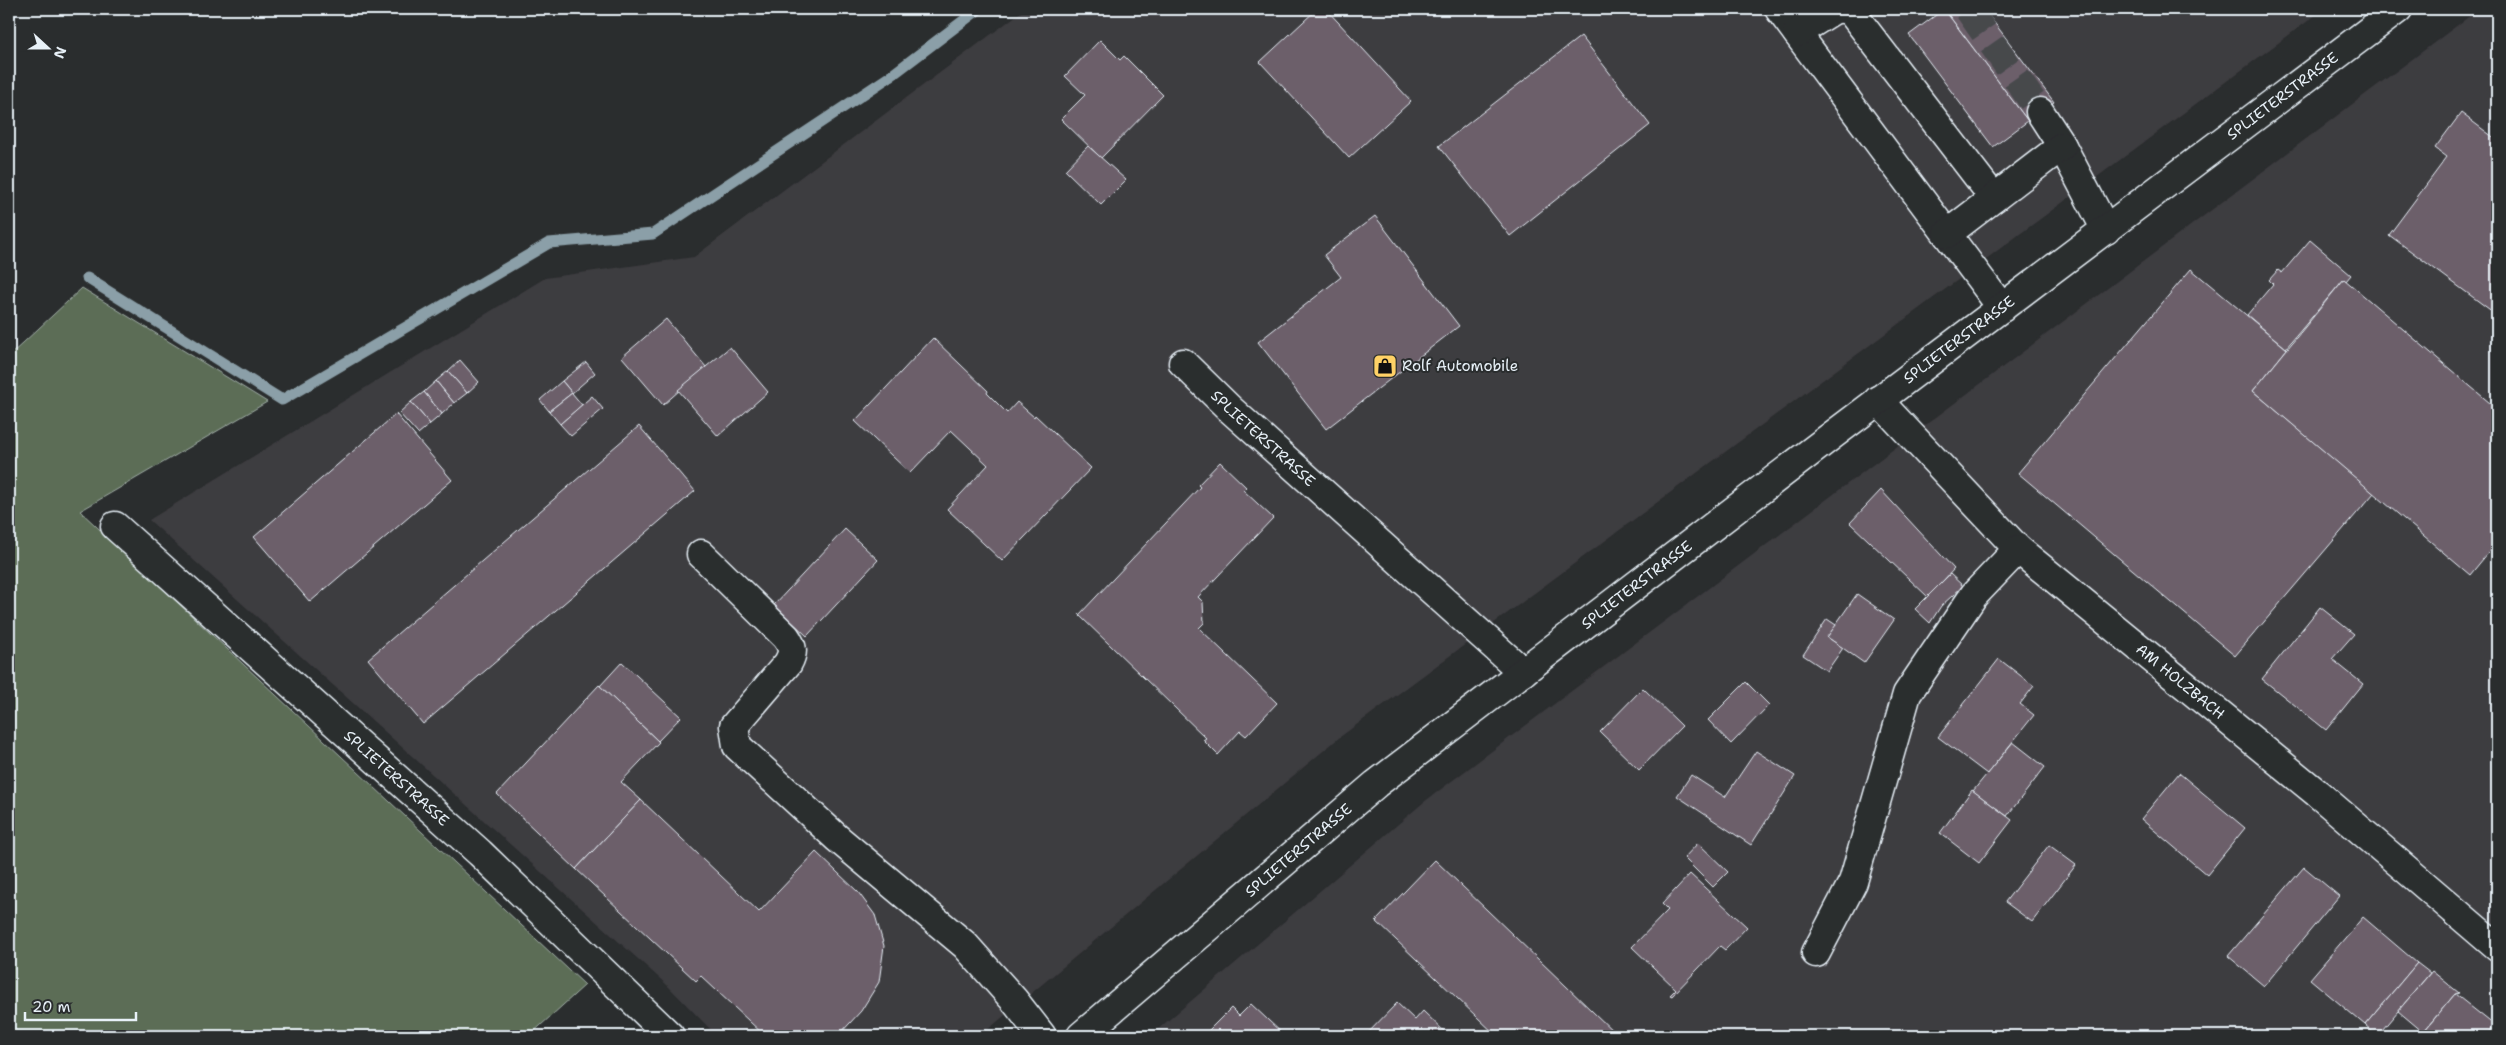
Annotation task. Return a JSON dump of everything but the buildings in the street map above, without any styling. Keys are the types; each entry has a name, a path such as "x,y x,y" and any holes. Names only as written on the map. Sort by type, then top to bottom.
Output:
{"street":[{"path":"1779,9 2002,308"},
{"path":"1797,33 1835,9"},
{"path":"1842,9 1849,9 1994,198"},
{"name":"SPLIETERSTRASSE","path":"1081,1036 1376,784 1878,400 2398,9"},
{"path":"2040,112 2062,146 2106,230"},
{"path":"1947,234 2062,146"},
{"name":"SPLIETERSTRASSE","path":"1183,363 1231,410 1523,672"},
{"name":"AM HOLZBACH","path":"1878,400 2018,549 2317,793 2497,947"},
{"name":"SPLIETERSTRASSE","path":"115,526 480,853 670,1036"},
{"path":"1816,953 1853,882 1907,694 1974,595 2018,549"},
{"path":"701,554 786,637 792,647 792,656 788,663 742,714 734,726 738,746 838,838 965,945 1014,1000 1042,1036"}],"shaded area":[{"path":"1025,9 2324,9 1340,737 980,1036 717,1036 667,985 149,520 545,278 694,257"},
{"path":"2479,9 2497,9 2497,1036 1150,1036 1424,802"}],"green space":[{"path":"82,288 267,402 80,511 585,985 529,1036 9,1036 9,356"}],"waterway":[{"path":"87,278 282,400 549,243 653,234 892,75 979,9"}],"tunnel":[{"path":"1968,9 2040,112"}],"place":[{"name":"Rolf Automobile","path":"1385,366"}]}
